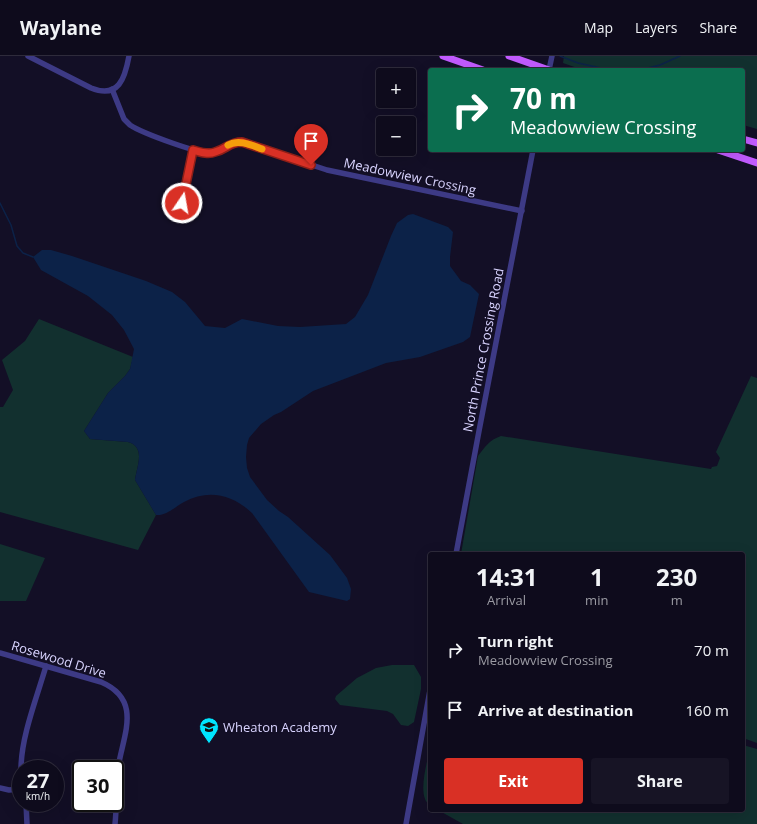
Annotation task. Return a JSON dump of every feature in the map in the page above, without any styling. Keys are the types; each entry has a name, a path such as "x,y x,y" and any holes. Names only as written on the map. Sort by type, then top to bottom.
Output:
{"main road":[{"path":"443,56 477,68"},
{"path":"509,56 543,68"},
{"path":"745,140 757,144"},
{"path":"724,152 757,163"}],"street":[{"path":"28,56 91,88 102,91 118,86 124,79 129,56"},
{"path":"549,68 552,56"},
{"name":"Meadowview Crossing","path":"112,89 124,119 130,125 193,150 206,153 216,152 231,143 242,142 327,170 522,211"},
{"path":"182,203 193,150"},
{"name":"North Prince Crossing Road","path":"456,552 478,430 533,152"},
{"name":"Rosewood Drive","path":"0,652 107,684 120,695 125,704 128,722 118,769 115,824"},
{"path":"22,760 25,739 46,666"},
{"path":"406,824 428,701"},
{"path":"0,788 12,790"},
{"path":"26,812 27,824"}],"green space":[{"path":"564,56 757,56 757,129 745,126 745,68 577,68 563,63"},
{"path":"39,319 133,357 130,369 108,393 84,431 90,439 128,442 134,444 137,448 139,458 135,480 156,515 138,550 0,512 0,407 3,407 13,390 2,360 25,341"},
{"path":"751,376 757,378 757,743 745,739 745,552 461,552 478,456 488,444 501,436 711,469 712,467 717,466 720,458 716,452"},
{"path":"0,544 45,558 26,601 0,601"},
{"path":"392,665 414,665 421,677 421,689 414,722 408,726 401,725 393,714 387,711 340,705 335,699 336,696 357,678 376,668"},
{"path":"745,746 757,749 757,824 463,824 442,812 745,812"},
{"path":"428,756 428,803 426,801 423,787"}],"water":[{"path":"413,214 448,227 453,232 450,266 461,281 470,285 479,294 470,337 463,342 420,357 386,363 313,391 261,424 249,438 247,445 247,468 250,477 267,500 330,555 347,578 351,589 350,599 347,601 309,592 252,513 236,501 220,496 202,496 184,502 167,513 156,515 135,480 139,453 134,444 128,442 90,439 84,431 108,393 130,369 134,349 124,330 112,315 88,296 41,270 33,257 42,250 51,250 146,281 172,292 185,302 205,326 225,328 242,319 278,326 300,327 346,324 355,317 368,295 397,223 408,215"}],"waterway":[{"path":"560,56 578,63 601,68"},
{"path":"648,68 660,65 680,56"},
{"path":"0,203 11,225 17,246 23,253 33,257"}],"slow traffic":[{"path":"228,145 235,142 242,142 262,149"}],"place":[{"name":"Wheaton Academy","path":"209,744"}],"route":[{"path":"182,203 193,150 206,153 216,152 231,143 242,142 311,165"}]}
